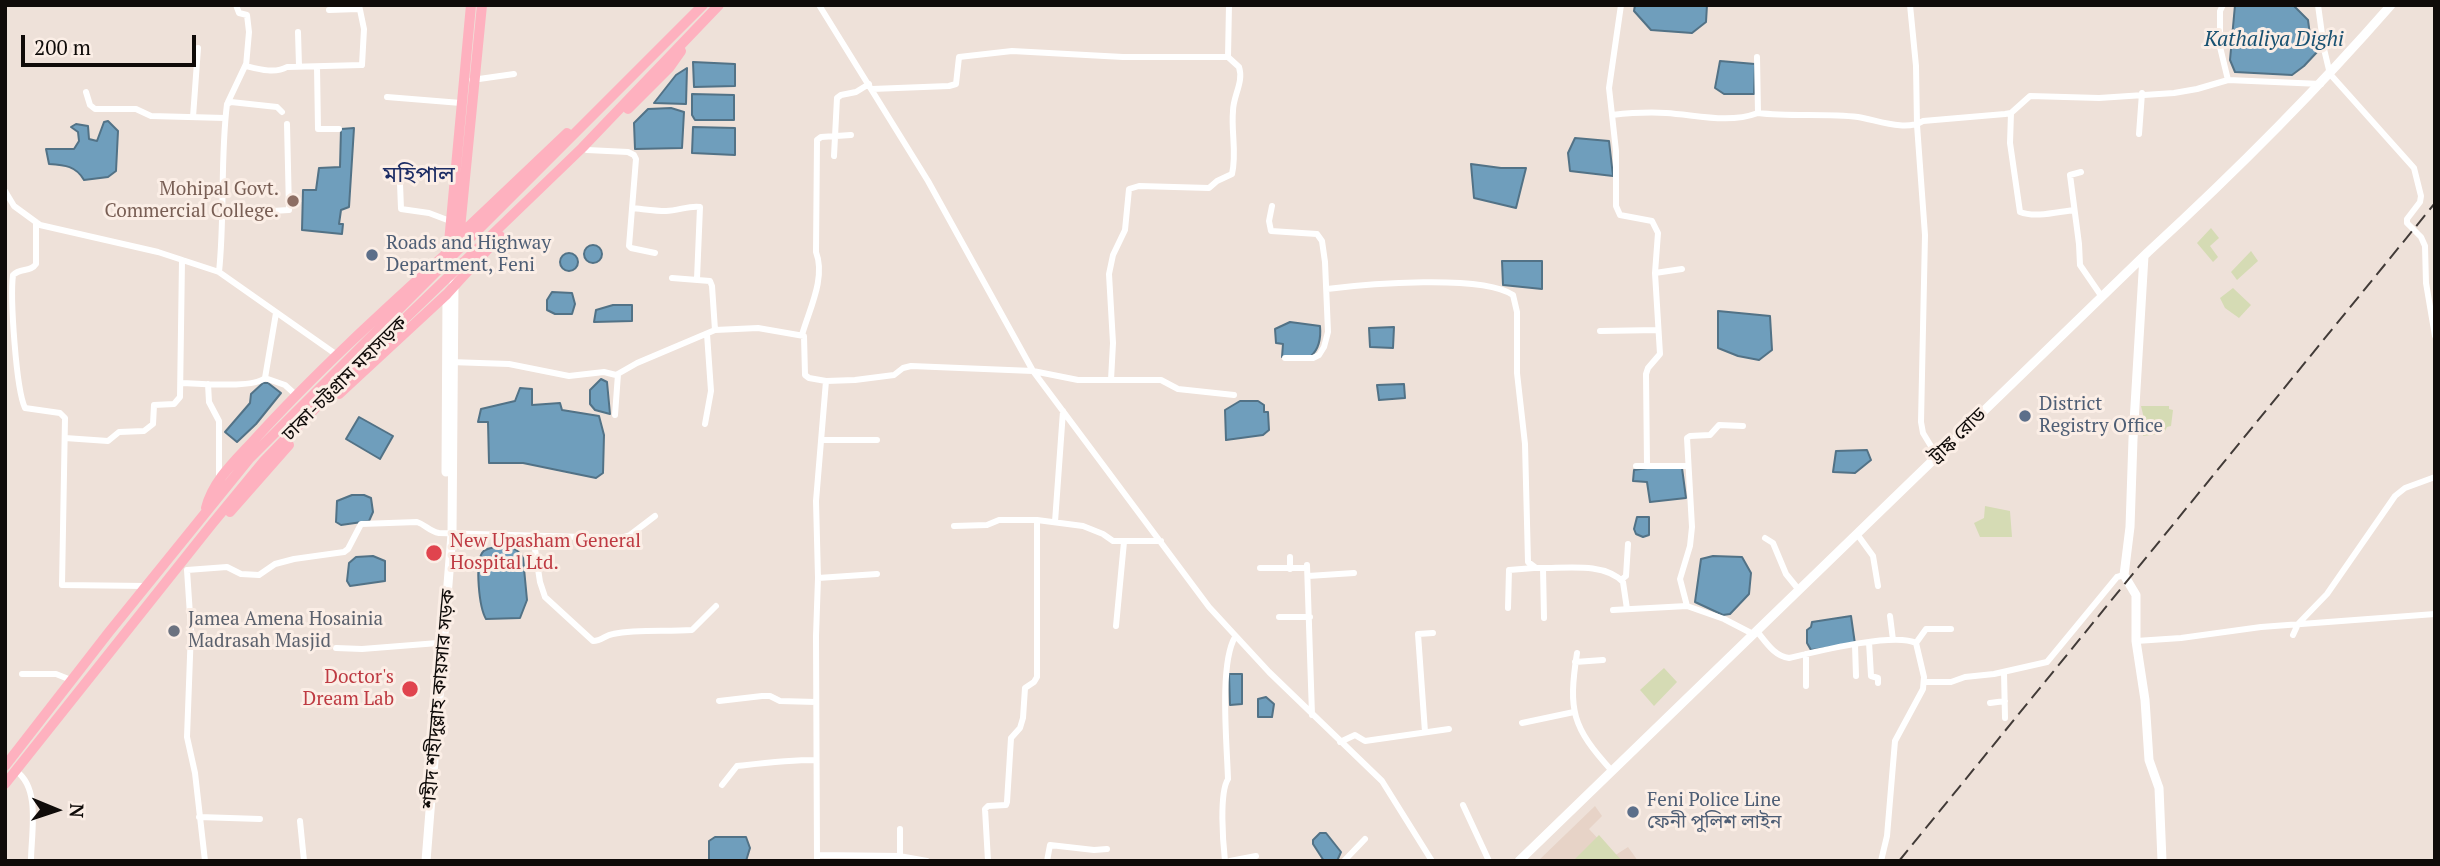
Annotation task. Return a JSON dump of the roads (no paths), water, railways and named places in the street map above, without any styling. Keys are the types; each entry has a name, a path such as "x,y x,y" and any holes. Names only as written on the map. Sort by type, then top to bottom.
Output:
{"highway":[{"path":"454,285 460,239 471,5"},
{"path":"447,294 447,253 461,103 482,5"},
{"name":"ঢাকা-চট্টগ্রাম মহাসড়ক","path":"11,768 264,461 364,358 582,148 683,35 703,5"},
{"name":"ঢাকা-চট্টগ্রাম মহাসড়ক","path":"5,784 11,768 71,680 249,459 452,258 683,35 719,5"},
{"path":"204,514 213,488 219,480 296,395 447,253 466,229 656,44 670,33 683,35 681,51 669,68 447,294 298,435 232,510 212,524"}],"main road":[{"name":"ট্রাঙ্ক রোড","path":"1519,861 2204,200 2321,84 2391,5"},
{"path":"2144,256 2130,527 2124,575 2136,595 2136,641 2149,760 2159,788 2162,861"},
{"name":"শহীদ শহীদুল্লাহ কায়সার সড়ক","path":"449,362 454,285"},
{"name":"শহীদ শহীদুল্লাহ কায়সার সড়ক","path":"423,861 449,534 447,294"},
{"name":"শহীদ শহীদুল্লাহ কায়সার সড়ক","path":"423,861 438,643 449,534"}],"street":[{"path":"219,272 223,236 221,182 225,118 228,102 246,64 249,32 247,15 239,13 236,5"},
{"path":"819,5 928,181 1033,371 1235,637 1382,781 1432,861"},
{"path":"1228,5 1228,57"},
{"path":"1621,5 1609,88 1616,151 1616,206 1620,215 1647,219 1655,223 1658,233 1655,273 1660,354 1646,374 1647,465"},
{"path":"1910,5 1925,235 1921,422 1923,433 1937,456"},
{"path":"2223,5 2220,10 2220,47 2228,80"},
{"path":"2318,5 2323,49 2330,74 2414,168 2421,196 2407,223 2421,237 2425,246 2426,283 2435,336"},
{"path":"246,64 254,69 278,70 287,66 362,65 363,29 358,7 329,10"},
{"path":"298,32 299,66"},
{"path":"193,117 198,48"},
{"path":"834,156 838,96 870,87 950,86 958,80 959,57 1012,51 1123,57 1228,57 1241,71 1233,109 1233,174 1209,188 1139,186 1129,189 1125,230 1113,255 1109,274 1113,343 1111,380"},
{"path":"1757,57 1758,113"},
{"path":"317,66 318,129 339,129"},
{"path":"468,80 514,74"},
{"path":"1612,115 1663,113 1724,119 1758,113 1854,117 1917,125 1923,121 2011,113 2031,96 2099,98 2197,89 2228,80 2321,84"},
{"path":"86,92 90,105 95,109 136,109 151,117 225,118"},
{"path":"2138,134 2142,93"},
{"path":"387,97 461,103"},
{"path":"228,102 277,107 282,112"},
{"path":"2011,113 2010,143 2020,212 2024,214 2074,210"},
{"path":"222,214 289,210 287,124"},
{"path":"851,135 821,137 817,140 818,283 802,335 805,375 809,378 826,381 855,380 891,375 911,366 1033,371 1077,380 1161,380 1178,389 1234,395"},
{"path":"587,150 628,152 634,155 636,159 629,246 655,253"},
{"path":"2081,172 2070,175 2080,265 2102,297"},
{"path":"400,183 401,209 429,213 450,221"},
{"path":"5,191 14,206 36,222 158,252 219,272 337,355"},
{"path":"1272,205 1269,221 1271,231 1311,233 1320,237 1327,289 1328,332 1322,352 1313,358 1285,358"},
{"path":"632,208 667,211 700,207 697,279"},
{"path":"36,222 36,264 32,268 16,272 12,279 20,382 25,408 64,415 62,585 146,586"},
{"path":"65,438 106,441 119,432 144,431 153,424 154,405 174,404 180,397 182,260"},
{"path":"1655,273 1682,269"},
{"path":"672,278 710,281 712,286 711,391 705,424"},
{"path":"1327,289 1386,283 1440,283 1485,286 1513,295 1517,312 1517,373 1525,444 1526,547 1528,562 1539,568"},
{"path":"181,383 247,384 265,378 276,313"},
{"path":"449,362 509,365 569,376 604,372 618,374 636,363 711,332 758,328 802,335"},
{"path":"1600,331 1658,330"},
{"path":"615,415 618,374"},
{"path":"265,378 285,385 296,395"},
{"path":"826,381 816,501 817,858 927,861"},
{"path":"208,384 209,402 219,421 219,480"},
{"path":"1055,522 1063,411"},
{"path":"1687,606 1680,579 1690,546 1692,527 1687,466 1688,437 1710,435 1719,425 1743,426"},
{"path":"822,440 877,440"},
{"path":"1636,466 1687,466"},
{"path":"2292,635 2298,624 2327,594 2395,496 2405,488 2435,477"},
{"path":"205,861 195,773 187,737 191,630 187,570 227,567 241,574 259,575 275,564 345,552 361,524 417,522 430,531 449,534 626,537 655,516"},
{"path":"954,526 987,525 999,520 1037,520 1083,526 1104,534 1111,540 1161,541"},
{"path":"989,861 985,809 988,806 1006,805 1011,738 1020,728 1023,718 1025,688 1037,677 1037,520"},
{"path":"1857,534 1874,556 1878,586"},
{"path":"533,536 545,597 593,641 616,633 692,630 716,606"},
{"path":"1765,538 1773,543 1786,574 1799,590"},
{"path":"1116,626 1124,542"},
{"path":"1621,580 1626,576 1629,544"},
{"path":"1290,557 1290,569"},
{"path":"1260,568 1354,573"},
{"path":"1539,568 1544,618"},
{"path":"1508,608 1509,570 1539,568 1599,569 1610,573 1621,580 1627,608"},
{"path":"1307,570 1312,715"},
{"path":"818,578 877,574"},
{"path":"1924,682 1951,682 2047,662 2117,577 2124,575"},
{"path":"1613,610 1687,606 1755,632 1781,657 1789,658 1873,642 1905,639 1916,643 1920,652 1924,682 1917,703 1895,741 1887,836 1881,861"},
{"path":"2136,641 2181,638 2228,630 2435,614"},
{"path":"1890,616 1892,640"},
{"path":"1279,617 1310,617"},
{"path":"1916,643 1926,629 1951,629"},
{"path":"1905,639 1908,630"},
{"path":"1875,631 1871,676 1878,678 1878,683"},
{"path":"1425,732 1418,634 1433,633"},
{"path":"1235,637 1230,645 1227,678 1228,779 1224,786 1223,823 1228,861 1256,856"},
{"path":"336,648 362,649 438,643"},
{"path":"1855,645 1856,676"},
{"path":"1577,653 1571,694 1574,712 1590,747 1612,771"},
{"path":"1806,654 1806,686"},
{"path":"1575,662 1603,660"},
{"path":"2004,672 2005,718"},
{"path":"22,674 57,674 71,680"},
{"path":"719,701 770,696 780,701 816,702"},
{"path":"1990,703 2005,701"},
{"path":"1521,723 1574,712"},
{"path":"1340,741 1355,735 1365,741 1449,729"},
{"path":"722,785 737,766 785,760 816,760"},
{"path":"11,768 24,777 32,797 31,861"},
{"path":"1463,805 1489,861"},
{"path":"199,817 260,819"},
{"path":"300,821 304,861"},
{"path":"900,829 900,859"},
{"path":"1344,861 1365,839"},
{"path":"1047,861 1050,845 1107,849"}],"water":[{"path":"1635,5 1707,5 1706,22 1692,33 1651,30 1634,11"},
{"name":"Kathaliya Dighi","path":"2235,5 2293,5 2308,20 2310,35 2317,40 2318,51 2292,75 2235,72 2230,60"},
{"path":"1720,61 1755,64 1754,94 1724,94 1715,88"},
{"path":"693,62 735,64 735,86 694,87"},
{"path":"687,68 686,104 654,103 676,75"},
{"path":"692,94 734,95 734,120 695,120 692,115"},
{"path":"671,108 684,112 682,148 635,149 634,123 648,109"},
{"path":"108,121 118,131 116,171 108,177 84,180 70,167 49,164 46,149 74,149 79,141 78,132 71,127 76,124 88,126 89,139 97,141 104,122"},
{"path":"693,127 735,128 735,155 692,153"},
{"path":"354,128 349,207 341,210 339,224 343,224 342,234 302,230 303,190 316,190 319,168 340,167 341,129"},
{"path":"1575,138 1609,141 1613,176 1570,171 1568,153"},
{"path":"1471,164 1526,168 1516,208 1474,198"},
{"path":"593,245 599,248 602,254 599,260 593,263 587,260 584,254 587,248"},
{"path":"565,253 573,253 578,262 576,269 565,271 560,266 560,258"},
{"path":"1502,261 1542,261 1542,289 1503,285"},
{"path":"552,292 572,293 575,304 572,314 555,314 547,310 547,300"},
{"path":"613,305 632,305 632,321 594,322 596,310"},
{"path":"1718,311 1770,316 1772,350 1759,360 1718,348"},
{"path":"1290,322 1320,326 1319,342 1311,356 1282,357 1283,344 1276,343 1275,329"},
{"path":"1394,327 1393,348 1370,347 1369,328"},
{"path":"601,379 607,382 610,414 595,410 590,404 590,390"},
{"path":"263,383 268,383 281,393 256,424 237,442 225,432 250,403 251,394"},
{"path":"1404,384 1405,398 1379,400 1377,385"},
{"path":"520,388 532,389 532,405 560,403 562,410 599,416 604,435 603,473 596,478 523,463 489,463 488,422 478,422 481,409 515,401"},
{"path":"1240,401 1258,401 1264,405 1264,412 1268,412 1269,430 1263,435 1226,440 1225,410"},
{"path":"359,417 393,436 380,459 346,439"},
{"path":"1867,450 1871,460 1855,473 1833,472 1836,451"},
{"path":"1654,467 1682,468 1686,498 1650,502 1647,482 1633,481 1634,470"},
{"path":"352,495 371,498 373,512 369,521 341,525 336,522 337,501"},
{"path":"1637,517 1649,517 1649,535 1643,537 1636,534 1634,529"},
{"path":"497,547 515,550 523,558 527,600 520,618 486,619 481,605 480,559 485,550"},
{"path":"373,556 385,561 385,581 350,586 347,581 349,563 356,557"},
{"path":"1713,556 1742,557 1751,573 1749,594 1730,614 1723,615 1695,602 1701,559"},
{"path":"1851,616 1855,644 1811,650 1807,643 1807,630 1812,622"},
{"path":"1229,674 1242,674 1242,704 1230,705"},
{"path":"1266,697 1274,704 1272,717 1258,717 1258,699"},
{"path":"1320,833 1326,833 1341,852 1337,861 1324,861 1313,844 1313,840"},
{"path":"715,837 746,837 750,848 746,861 709,861 709,841"}],"railway":[{"path":"1899,861 2435,203"}],"place":[{"name":"Mohipal Govt. Commercial College.","path":"293,201"},
{"name":"Roads and Highway Department, Feni","path":"372,255"},
{"name":"District Registry Office","path":"2025,416"},
{"name":"New Upasham General Hospital Ltd.","path":"434,553"},
{"name":"Jamea Amena Hosainia Madrasah Masjid","path":"174,631"},
{"name":"Doctor's Dream Lab","path":"410,689"},
{"name":"Feni Police Line ফেনী পুলিশ লাইন","path":"1633,812"}],"district":[{"name":"মহিপাল","path":"419,175"}]}
